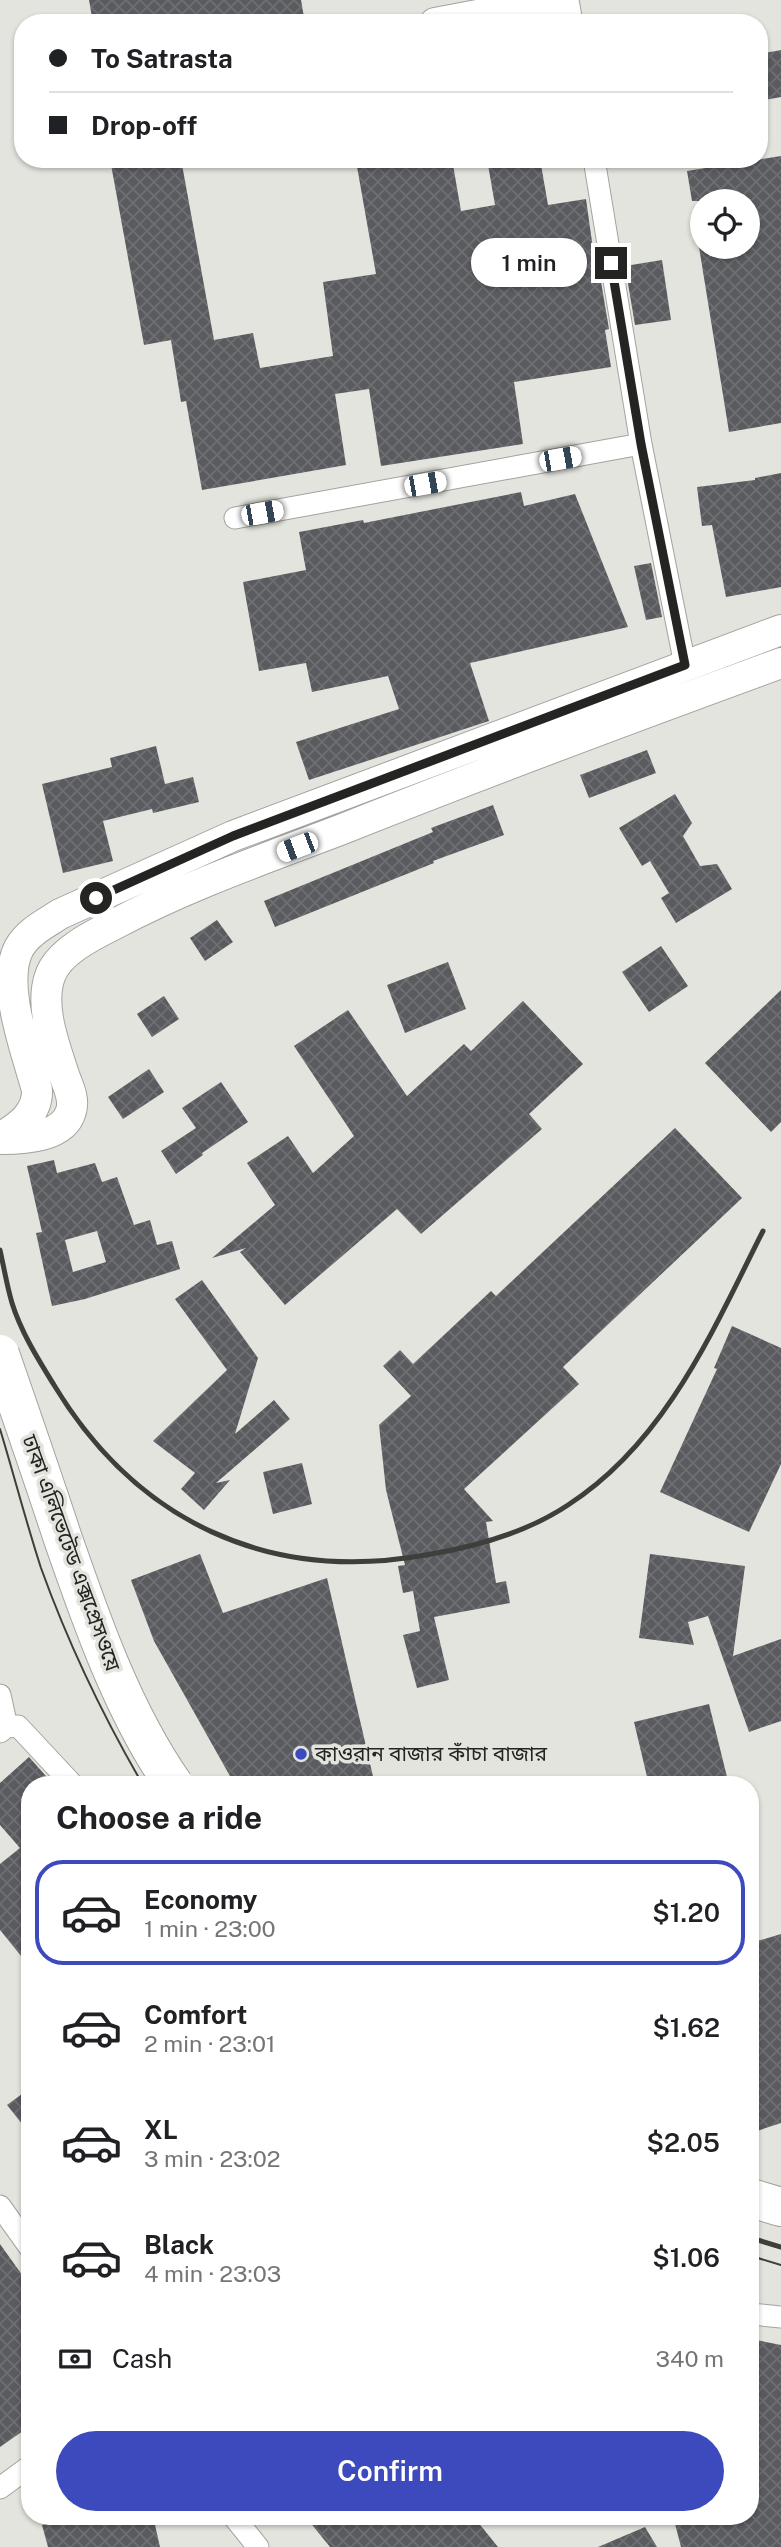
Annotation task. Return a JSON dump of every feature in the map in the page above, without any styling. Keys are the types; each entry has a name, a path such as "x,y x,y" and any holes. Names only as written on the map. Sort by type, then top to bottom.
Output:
{"highway":[{"name":"ঢাকা এলিভেটেড এক্সপ্রেসওয়ে","path":"0,1354 86,1605 142,1731 169,1776"},
{"path":"759,2201 781,2207"}],"street":[{"path":"483,14 557,0"},
{"path":"595,168 641,444 685,665 696,694"},
{"path":"235,518 641,444"},
{"path":"0,1139 29,1116 37,1100 37,1090 16,1012 12,981 18,950 30,934 43,925 233,836 781,630"},
{"path":"0,1139 30,1137 53,1130 67,1119 71,1111 71,1097 49,1020 49,977 64,957 115,924 247,866 781,663"},
{"path":"233,836 247,866"},
{"path":"43,925 64,957"},
{"path":"0,1695 3,1729 18,1726 65,1776"},
{"path":"1,2209 21,2236"},
{"path":"759,2315 781,2317"},
{"path":"0,2488 21,2473"},
{"path":"239,2525 253,2545"}],"building":[{"path":"89,0 301,0 303,14 91,14"},
{"path":"781,50 781,97 768,99 768,52"},
{"path":"781,156 781,423 729,432 701,259 760,259 760,189 690,189 687,171 706,168 768,168 768,158"},
{"path":"112,168 183,168 214,340 253,333 260,368 333,356 323,282 376,274 357,168 454,168 461,211 495,205 489,168 542,168 548,205 586,199 596,270 599,270 609,329 605,330 611,367 514,382 523,444 381,466 369,389 335,394 346,465 202,490 186,401 181,402 171,340 144,345"},
{"path":"662,260 671,320 635,325 625,266"},
{"path":"781,473 781,587 726,597 712,525 702,526 697,487 755,480"},
{"path":"521,492 524,506 575,494 628,627 470,663 489,721 309,780 296,742 399,709 388,676 312,692 306,663 259,671 243,582 306,570 299,532 363,520 364,523"},
{"path":"651,563 662,617 646,620 634,566"},
{"path":"156,746 165,784 193,777 199,802 153,813 152,809 103,821 113,861 63,873 42,784 112,767 110,758"},
{"path":"647,750 656,773 589,798 580,775"},
{"path":"675,794 692,823 683,836 700,866 717,864 732,889 676,923 661,898 669,893 650,861 642,866 619,828"},
{"path":"493,805 504,835 433,861 434,863 275,927 264,901 433,832 431,828"},
{"path":"217,920 233,942 205,961 190,938"},
{"path":"661,946 688,986 649,1012 622,972"},
{"path":"448,962 466,1009 405,1033 387,985"},
{"path":"781,990 781,1122 771,1132 705,1063"},
{"path":"164,996 179,1019 152,1037 137,1014"},
{"path":"523,1001 583,1064 529,1114 542,1129 421,1234 397,1209 285,1305 240,1252 246,1248 212,1258 275,1205 247,1163 288,1136 313,1173 354,1136 294,1046 348,1010 407,1096 464,1044 471,1051"},
{"path":"149,1069 164,1092 123,1119 108,1097"},
{"path":"221,1082 248,1122 176,1174 161,1151 196,1128 182,1108"},
{"path":"675,1128 742,1198 563,1367 579,1384 464,1489 493,1521 486,1522 496,1583 506,1581 510,1603 434,1617 449,1680 417,1688 403,1635 420,1631 413,1591 403,1593 398,1566 405,1565 386,1490 379,1425 411,1396 383,1366 400,1350 413,1364 491,1291 496,1296"},
{"path":"54,1160 57,1173 95,1163 102,1182 117,1177 134,1225 150,1220 157,1245 172,1241 180,1269 85,1299 52,1306 36,1233 42,1232 27,1166","holes":["97,1231 106,1262 73,1272 65,1240"]},
{"path":"202,1280 258,1358 235,1434 274,1400 290,1419 216,1483 230,1480 204,1510 181,1489 195,1473 153,1441 227,1370 175,1299"},
{"path":"732,1326 781,1348 781,1464 749,1532 660,1492 717,1369 714,1368"},
{"path":"302,1463 312,1504 273,1514 263,1472"},
{"path":"200,1554 223,1613 327,1578 373,1776 230,1776 154,1641 131,1580"},
{"path":"650,1554 745,1566 733,1656 781,1639 781,1721 749,1732 708,1616 688,1622 694,1645 639,1638"},
{"path":"709,1704 727,1776 647,1776 634,1722"},
{"path":"29,1757 46,1776 21,1776 21,1956 0,1930 0,1864 20,1848 0,1825 0,1783"},
{"path":"781,1934 781,2123 759,2130 759,1941"},
{"path":"21,2095 21,2123 7,2105"},
{"path":"0,2244 21,2273 21,2432 0,2447"},
{"path":"759,2341 781,2345 781,2547 681,2547 675,2525 759,2525"},
{"path":"42,2525 155,2525 160,2547 48,2547"},
{"path":"312,2525 480,2525 498,2547 330,2547"},
{"path":"645,2527 657,2547 598,2547"}],"tram line":[{"path":"0,1429 51,1596 87,1679 138,1776"},
{"path":"759,2258 781,2265"}],"railway":[{"path":"0,1250 12,1303 36,1355 87,1433 125,1473 167,1506 212,1532 261,1550 313,1560 368,1561 444,1552 500,1538 552,1515 602,1479 633,1450 684,1382 763,1231"},
{"path":"0,1338 38,1489 69,1587 130,1731 158,1776"},
{"path":"759,2240 781,2247"}],"place":[{"name":"কাওরান বাজার কাঁচা বাজার","path":"301,1754"}],"route":[{"path":"96,898 233,836 685,665 641,444 611,263"}]}
